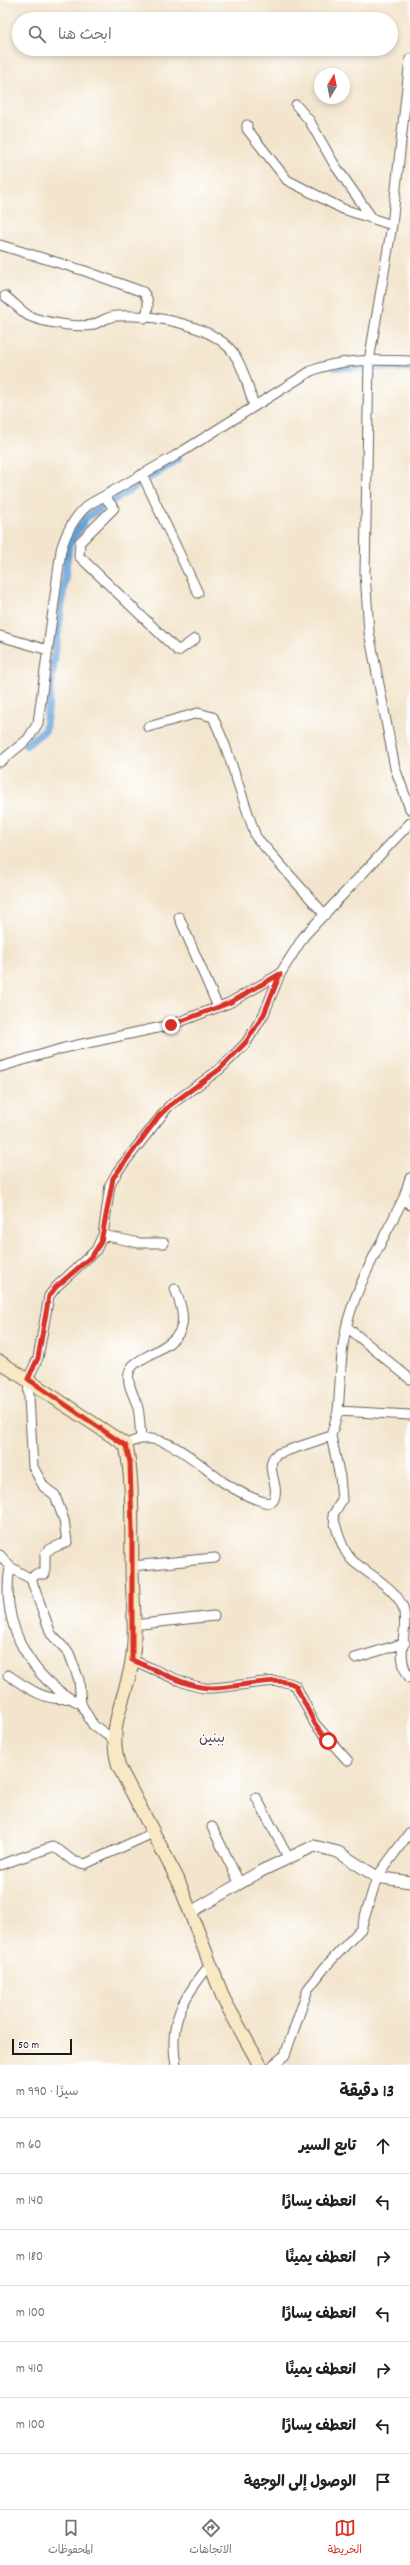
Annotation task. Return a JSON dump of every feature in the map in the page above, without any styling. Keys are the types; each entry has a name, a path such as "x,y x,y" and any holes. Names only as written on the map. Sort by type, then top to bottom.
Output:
{"main road":[{"path":"0,1362 28,1379 126,1446 130,1462 133,1625 132,1660 113,1739 119,1767 191,1912 209,1966 240,2032 260,2065"}],"street":[{"path":"410,59 392,225 369,361 365,573 369,632 395,768 410,810"},
{"path":"296,105 309,120 334,164 372,218"},
{"path":"247,125 247,129 287,180 344,210 392,225"},
{"path":"0,245 85,271 143,292 148,298 149,307 146,318"},
{"path":"6,296 29,316 69,325 92,325 115,316 146,318 190,326 211,335 224,344 236,356 254,406"},
{"path":"0,762 28,739 38,723 65,538 80,513 104,496 322,366 369,361 410,361"},
{"path":"142,474 198,593"},
{"path":"104,496 114,508 80,542 79,556 178,651 195,639"},
{"path":"0,636 48,650"},
{"path":"148,727 198,713 213,716 226,745 256,837 325,916"},
{"path":"0,1067 64,1048 151,1031 218,1007 280,974 289,964 304,936 325,916 410,823"},
{"path":"179,917 218,1007"},
{"path":"31,1579 36,1574 45,1574 45,1554 48,1550 67,1542 64,1520 58,1501 55,1495 44,1487 33,1467 28,1379 38,1358 49,1296 56,1287 92,1256 103,1235 109,1190 117,1172 159,1116 169,1106 220,1069 246,1042 264,1014 280,974"},
{"path":"410,1178 408,1201 358,1292 347,1327 338,1411 331,1436 341,1485 342,1500 333,1514 336,1528 351,1559 383,1584 402,1606 407,1626 402,1665 410,1678"},
{"path":"103,1235 139,1243 164,1243"},
{"path":"141,1439 138,1410 128,1379 129,1374 136,1362 169,1344 179,1332 184,1322 184,1311 175,1290"},
{"path":"347,1327 410,1379"},
{"path":"338,1411 410,1415"},
{"path":"126,1446 141,1439 156,1440 173,1447 198,1461 241,1493 268,1503 272,1501 275,1494 271,1466 275,1456 331,1436"},
{"path":"0,1555 10,1567 31,1579 51,1634 69,1653 80,1680 81,1704 93,1726 113,1739"},
{"path":"132,1566 215,1558"},
{"path":"10,1567 4,1591 10,1635 24,1660 34,1672 57,1692 81,1704"},
{"path":"133,1625 214,1616"},
{"path":"355,1658 405,1644"},
{"path":"132,1660 203,1688 224,1688 277,1681 290,1682 296,1686 321,1732 348,1761"},
{"path":"8,1675 42,1696 54,1699 68,1698"},
{"path":"256,1797 288,1857"},
{"path":"212,1827 240,1884"},
{"path":"273,2065 285,2055 308,1989 326,1966 361,1929 377,1877 410,1832"},
{"path":"0,1865 52,1847 78,1863 91,1862 153,1833"},
{"path":"191,1912 288,1857 314,1846 329,1848 377,1877 410,1882"},
{"path":"176,2065 173,2041 175,2022 194,1985 209,1966"}],"waterway":[{"path":"335,367 410,368"},
{"path":"26,745 45,730 69,544 86,517 178,459"}],"district":[{"name":"ببنين","path":"212,1737"}],"route":[{"path":"171,1025 229,1003 280,974 273,996 264,1014 246,1042 220,1069 169,1106 159,1116 113,1178 108,1194 101,1242 92,1256 56,1287 49,1296 46,1307 42,1343 38,1358 28,1379 104,1428 126,1446 130,1462 132,1531 132,1660 164,1672 187,1683 203,1688 224,1688 277,1681 290,1682 296,1686 315,1724 328,1741"}]}
